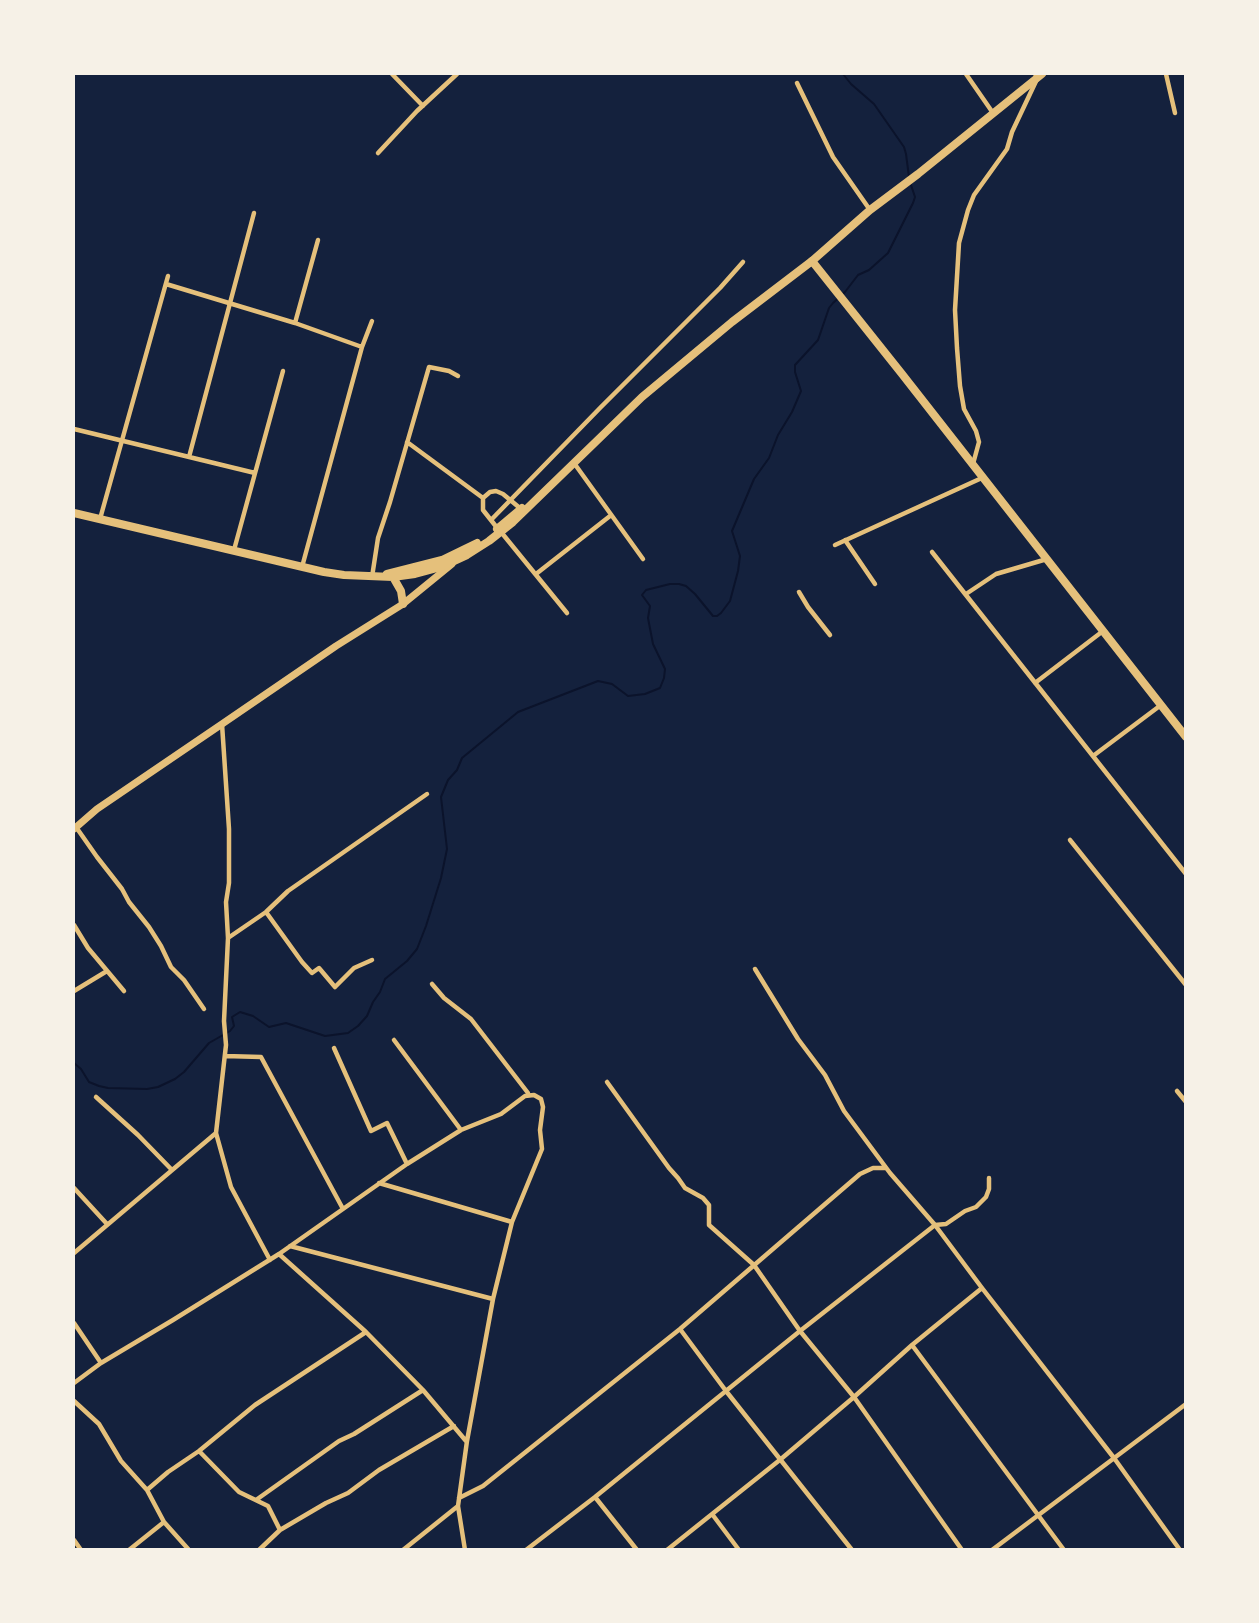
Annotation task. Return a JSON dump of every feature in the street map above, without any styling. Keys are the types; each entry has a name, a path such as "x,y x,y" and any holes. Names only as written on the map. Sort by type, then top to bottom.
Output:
{"main road":[{"path":"74,513 344,575 393,577 429,570 456,560 467,555 524,512 667,375 812,261 870,210 901,188 1039,75"},
{"path":"812,261 984,477 1185,737"},
{"path":"376,577 419,567 474,545 499,530 521,509 535,501"},
{"path":"75,828 97,809 336,646 403,604 456,560"},
{"path":"393,577 401,591 403,604"}],"street":[{"path":"392,74 423,106"},
{"path":"378,153 457,74"},
{"path":"966,74 993,112"},
{"path":"1166,74 1175,113"},
{"path":"973,464 979,442 976,431 964,409 957,357 955,310 959,243 974,195 1007,149 1012,132 1039,75"},
{"path":"797,83 833,157 870,210"},
{"path":"189,458 254,213"},
{"path":"295,323 318,240"},
{"path":"491,520 743,262"},
{"path":"100,519 168,276"},
{"path":"166,284 295,323 362,348"},
{"path":"302,567 362,348 372,321"},
{"path":"376,577 378,538 429,367 449,370 458,376"},
{"path":"234,550 283,371"},
{"path":"74,429 255,473"},
{"path":"407,442 483,498"},
{"path":"574,463 643,560"},
{"path":"835,545 984,477"},
{"path":"521,509 501,493 494,491 483,498 483,510 567,613"},
{"path":"536,574 610,516"},
{"path":"845,540 875,584"},
{"path":"932,552 1185,874"},
{"path":"966,594 996,574 1047,559"},
{"path":"799,592 830,635"},
{"path":"1035,683 1104,631"},
{"path":"1093,756 1161,705"},
{"path":"222,724 229,829 229,883 226,902 228,938 224,1020 226,1045 216,1133 231,1187 270,1260"},
{"path":"228,938 266,912 288,891 427,794"},
{"path":"75,828 149,927 171,968 184,980 204,1009"},
{"path":"1070,840 1185,985"},
{"path":"266,912 312,973 320,968 335,987 354,968 372,960"},
{"path":"74,925 75,932 124,991"},
{"path":"755,969 798,1039 825,1075 844,1111 886,1168 935,1225 1114,1458 1180,1550"},
{"path":"74,991 107,971"},
{"path":"432,984 444,998 471,1019 528,1093"},
{"path":"394,1040 461,1130"},
{"path":"334,1048 371,1131 387,1123 407,1164"},
{"path":"225,1056 261,1057 342,1209"},
{"path":"608,1082 685,1188 703,1198 709,1205 709,1226 754,1265 800,1331 854,1397 962,1550"},
{"path":"1177,1091 1185,1102"},
{"path":"74,1383 101,1363 270,1260 379,1183 461,1130 501,1114 525,1096 534,1095 541,1099 543,1107 540,1130 542,1149 512,1222 493,1299 466,1441 458,1506 465,1550"},
{"path":"96,1097 172,1170"},
{"path":"74,1253 216,1133"},
{"path":"459,1498 483,1486 680,1329 860,1174 873,1168 886,1168"},
{"path":"526,1550 935,1225 946,1224 965,1211 976,1207 986,1197 989,1178"},
{"path":"379,1183 512,1222"},
{"path":"74,1188 107,1224"},
{"path":"291,1246 493,1299"},
{"path":"279,1254 366,1332 423,1390 466,1441"},
{"path":"667,1550 781,1459 912,1345 982,1288"},
{"path":"74,1323 101,1363"},
{"path":"680,1329 852,1550"},
{"path":"147,1490 255,1405 366,1332"},
{"path":"912,1345 1064,1550"},
{"path":"256,1500 339,1441 354,1434 423,1390"},
{"path":"74,1401 99,1424 121,1461 147,1490 164,1522 189,1550"},
{"path":"992,1550 1185,1404"},
{"path":"259,1550 280,1530 348,1493 379,1470 454,1426"},
{"path":"199,1451 238,1492 268,1506 280,1530"},
{"path":"595,1497 637,1550"},
{"path":"403,1550 458,1506"},
{"path":"712,1514 739,1550"},
{"path":"129,1550 164,1522"},
{"path":"74,1540 78,1548"}],"waterway":[{"path":"843,74 874,104 904,147 909,177"},
{"path":"74,1063 89,1082 99,1086 147,1089 158,1087 184,1072 209,1043 230,1031 234,1026 232,1017 240,1012 253,1016 269,1027 286,1023 325,1036 348,1033 358,1026 367,1016 385,979 407,961 417,949 426,926 441,878 447,849 441,797 448,780 457,770 462,758 518,712 598,681 612,684 628,696 645,694 660,688 665,669 653,644 648,618 650,606 642,595 646,590 670,584 686,586 713,616 721,613 730,601 740,556 732,531 754,479 769,458 801,391 795,365 818,340 829,308 833,303 858,275 869,270 888,253 915,197 910,182"}]}
